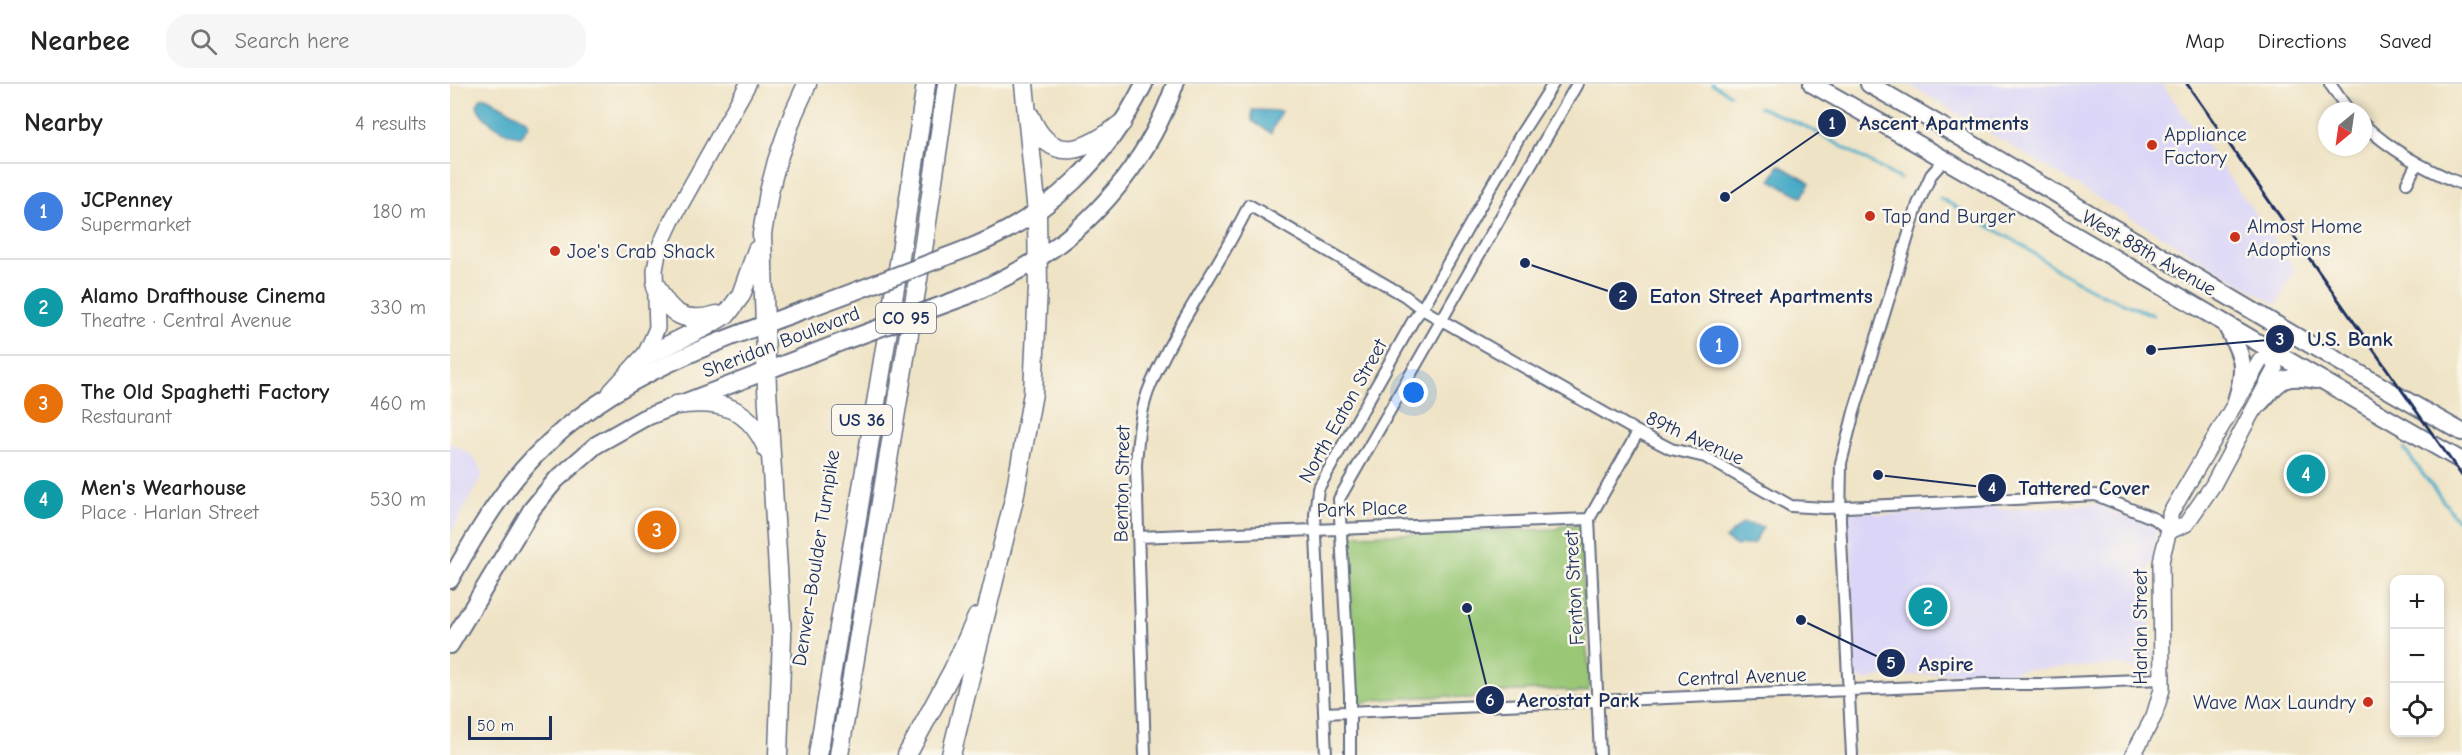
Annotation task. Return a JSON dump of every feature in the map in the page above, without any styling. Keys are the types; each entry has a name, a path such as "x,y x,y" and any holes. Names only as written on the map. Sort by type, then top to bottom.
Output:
{"highway":[{"path":"612,392 644,357 728,313 741,295 762,234 777,161 807,84"},
{"name":"Denver–Boulder Turnpike","path":"806,755 915,84"},
{"path":"818,755 926,84"},
{"path":"838,755 924,243 946,84"},
{"name":"US 36","path":"850,755 923,315 958,84"},
{"path":"951,755 1008,528 1024,452 1033,393 1038,289 1037,213 1024,84"},
{"path":"1026,103 1033,124 1041,136 1050,143 1068,150 1090,145 1122,123"},
{"path":"762,234 766,371 782,635 778,755"},
{"path":"656,286 666,304 682,317 704,319 728,313"},
{"path":"676,405 714,402 738,411 756,429 771,462"},
{"path":"907,755 975,622 1008,528"}],"main road":[{"name":"Sheridan Boulevard","path":"450,580 494,507 524,468 558,434 612,392 663,365 1008,231 1037,213 1088,167 1122,123 1144,84"},
{"name":"Sheridan Boulevard","path":"450,645 517,531 556,480 596,445 618,431 676,405 968,296 1037,259 1074,231 1120,184 1154,131 1175,84"},
{"name":"West 88th Avenue","path":"1812,84 1946,158 2272,352 2462,461"},
{"name":"West 88th Avenue","path":"1869,84 2284,331 2462,432"},
{"path":"2224,322 2242,355 2243,380 2236,401"},
{"path":"2254,408 2279,381 2299,377 2325,382"}],"street":[{"path":"644,357 657,328 657,259 663,236 748,84"},
{"name":"North Eaton Street","path":"1326,755 1315,502 1321,482 1521,134 1553,84"},
{"name":"North Eaton Street","path":"1350,755 1339,504 1342,493 1435,331 1443,321 1577,84"},
{"path":"2330,84 2343,102"},
{"path":"2372,133 2382,142 2417,163 2462,184"},
{"path":"1852,755 1840,507 1841,463 1881,321 1918,204 1931,175 1946,158"},
{"path":"2407,183 2417,163"},
{"name":"89th Avenue","path":"1249,205 1405,296 1422,309 1638,432 1671,449 1705,457 1791,506 1800,508 1840,507 2096,495 2155,519 2170,531"},
{"name":"Benton Street","path":"1145,755 1138,537 1137,441 1141,417 1151,384 1233,239 1249,205"},
{"name":"Harlan Street","path":"2133,755 2158,707 2162,679 2161,564 2162,549 2170,531 2170,514 2260,361 2272,352 2284,331"},
{"name":"Harlan Street","path":"2170,531 2186,524 2201,502 2275,369 2272,352"},
{"path":"2201,502 2200,478 2220,445 2226,419"},
{"name":"Fenton Street","path":"1600,755 1588,519 1638,432"},
{"name":"Park Place","path":"1138,537 1316,528 1588,519"},
{"name":"Central Avenue","path":"1324,713 2162,679"}],"shaded area":[{"path":"1908,84 2162,84 2295,269 2277,305"},
{"path":"450,443 468,453 483,473 450,535"},
{"path":"2099,504 2124,517 2133,517 2153,526 2156,530 2153,561 2149,567 2150,646 2153,652 2153,662 2150,667 2130,668 2122,665 2020,670 2011,674 1985,676 1972,672 1882,677 1864,681 1855,676 1853,664 1856,654 1855,615 1850,603 1850,587 1853,579 1851,538 1847,519 1852,512 1871,511 1881,515 1954,511 1983,506 2003,509"}],"green space":[{"path":"1564,525 1576,525 1582,528 1583,532 1586,645 1590,676 1587,691 1572,693 1563,690 1514,691 1474,698 1448,696 1382,699 1360,703 1355,699 1347,543 1350,535 1452,533 1469,529 1475,532 1556,529"}],"water":[{"path":"486,97 526,120 528,125 521,136 502,130 483,116 477,105 481,98"},
{"path":"1252,110 1281,111 1271,133 1252,121"},
{"path":"1779,165 1810,183 1802,197 1771,180"},
{"path":"1743,523 1763,527 1753,544 1737,546 1725,539"}],"waterway":[{"path":"1712,84 1730,94"},
{"path":"1759,107 1809,128 1900,179"},
{"path":"1940,198 2022,245 2060,272 2101,294 2153,315"},
{"path":"2404,449 2462,526"}],"railway":[{"path":"2187,84 2462,476"}],"place":[{"name":"Appliance Factory","path":"2152,145"},
{"name":"Ascent Apartments","path":"1725,197"},
{"name":"Tap and Burger","path":"1870,216"},
{"name":"Almost Home Adoptions","path":"2235,237"},
{"name":"Joe's Crab Shack","path":"555,251"},
{"name":"Eaton Street Apartments","path":"1525,263"},
{"name":"JCPenney","path":"1719,345"},
{"name":"U.S. Bank","path":"2151,350"},
{"name":"Men's Wearhouse","path":"2306,474"},
{"name":"Tattered Cover","path":"1878,475"},
{"name":"The Old Spaghetti Factory","path":"657,530"},
{"name":"Alamo Drafthouse Cinema","path":"1928,607"},
{"name":"Aerostat Park","path":"1467,608"},
{"name":"Aspire","path":"1801,620"},
{"name":"Wave Max Laundry","path":"2368,702"}]}
